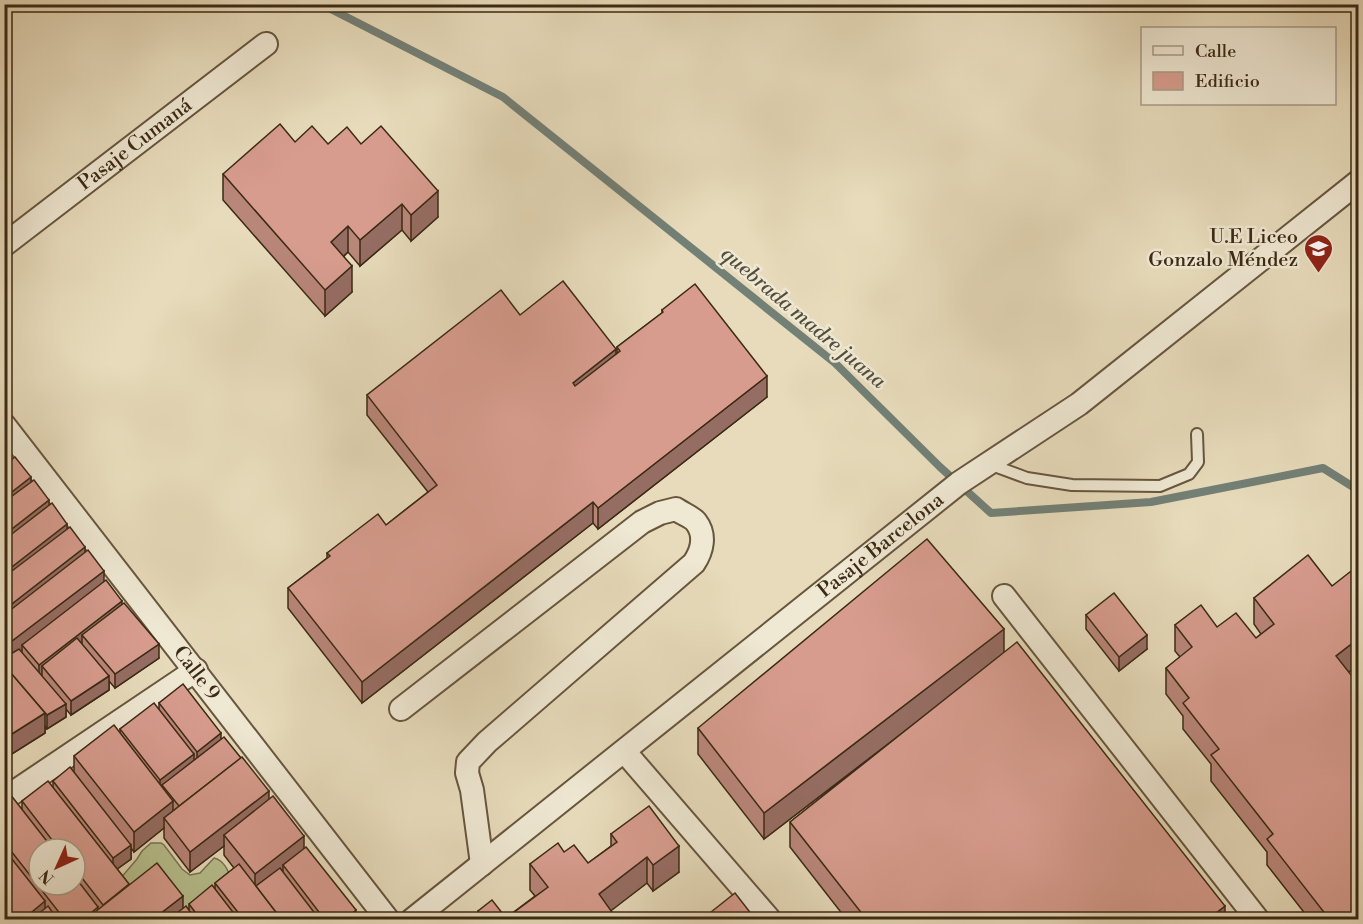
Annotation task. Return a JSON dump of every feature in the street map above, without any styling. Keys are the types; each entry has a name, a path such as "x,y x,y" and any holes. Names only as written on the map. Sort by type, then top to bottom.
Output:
{"street":[{"name":"Pasaje Cumaná","path":"4,245 266,44"},
{"name":"Pasaje Barcelona","path":"412,920 959,483 1079,404 1359,182"},
{"name":"Calle 9","path":"4,426 196,670 388,920"},
{"path":"401,709 642,522 660,513 676,509 696,522 702,537 701,551 694,563 487,742 468,762 467,773 472,790 482,864"},
{"path":"1004,596 1258,920"},
{"path":"4,799 196,670"},
{"path":"624,751 770,920"}],"lane":[{"path":"989,464 1028,478 1072,485 1160,486 1189,474 1198,462 1197,434"}],"green space":[{"path":"151,843 164,845 182,869 190,875 200,873 214,858 225,866 230,879 189,911 141,893 119,880"}],"building":[{"path":"280,124 295,142 312,126 328,144 347,127 361,144 381,126 438,191 411,215 402,204 360,240 348,226 331,242 352,266 325,290 223,174"},
{"path":"563,281 616,349 573,383 575,386 620,351 617,347 695,284 767,376 598,508 593,502 362,682 288,588 330,556 327,553 378,514 386,525 437,485 367,395 501,290 520,315"},
{"path":"4,439 11,447 4,452"},
{"path":"15,457 31,477 4,498 4,465"},
{"path":"34,480 49,500 4,535 4,502"},
{"path":"52,503 67,524 4,573 4,540"},
{"path":"70,527 85,547 4,610 4,577"},
{"path":"927,539 1004,629 764,813 698,728"},
{"path":"88,550 104,571 4,647 4,615"},
{"path":"1308,555 1332,586 1355,568 1359,573 1359,638 1336,656 1359,685 1359,907 1342,920 1330,920 1267,839 1273,834 1211,755 1219,749 1183,703 1189,698 1166,668 1192,647 1175,625 1201,605 1217,627 1236,613 1256,638 1274,624 1254,598"},
{"path":"106,580 122,601 39,665 22,645"},
{"path":"1114,593 1147,635 1119,657 1086,615"},
{"path":"124,603 159,644 115,674 82,635"},
{"path":"77,638 109,676 71,701 42,666"},
{"path":"1017,642 1225,906 1207,920 867,920 790,822"},
{"path":"19,649 66,704 47,715 4,665 4,658"},
{"path":"4,665 45,713 4,739"},
{"path":"183,684 221,733 197,752 159,703"},
{"path":"154,703 194,754 160,780 120,729"},
{"path":"114,725 173,801 134,832 74,756"},
{"path":"224,737 241,758 179,806 162,785"},
{"path":"242,757 269,791 190,852 164,818"},
{"path":"70,767 131,845 113,858 53,781"},
{"path":"48,781 129,884 103,905 87,884 87,837 50,837 22,801"},
{"path":"10,794 44,837 27,837 27,871 4,842 4,798"},
{"path":"273,796 304,836 255,874 224,835"},
{"path":"649,806 679,846 653,865 647,857 599,894 614,915 608,920 484,920 478,911 492,900 506,918 548,887 530,864 558,843 564,852 574,845 588,863 617,842 611,834"},
{"path":"306,847 356,910 344,920 325,920 283,865"},
{"path":"4,849 27,878 27,897 42,897 45,901 22,920 10,920 4,912"},
{"path":"157,863 183,896 152,920 85,920"},
{"path":"239,864 282,920 244,920 215,883"},
{"path":"280,868 320,920 282,920 256,886"},
{"path":"212,885 239,920 201,920 189,904"},
{"path":"87,893 98,907 82,920 65,920 47,897 87,897"},
{"path":"735,893 756,920 701,920"},
{"path":"48,906 58,920 31,920"},
{"path":"186,906 196,920 168,920"},
{"path":"1359,911 1359,920 1348,920"}],"waterway":[{"name":"quebrada madre juana","path":"321,4 503,97 835,363 940,467 991,513 1151,502 1323,468 1358,490"}],"place":[{"name":"U.E Liceo Gonzalo Méndez","path":"1319,274"}]}
